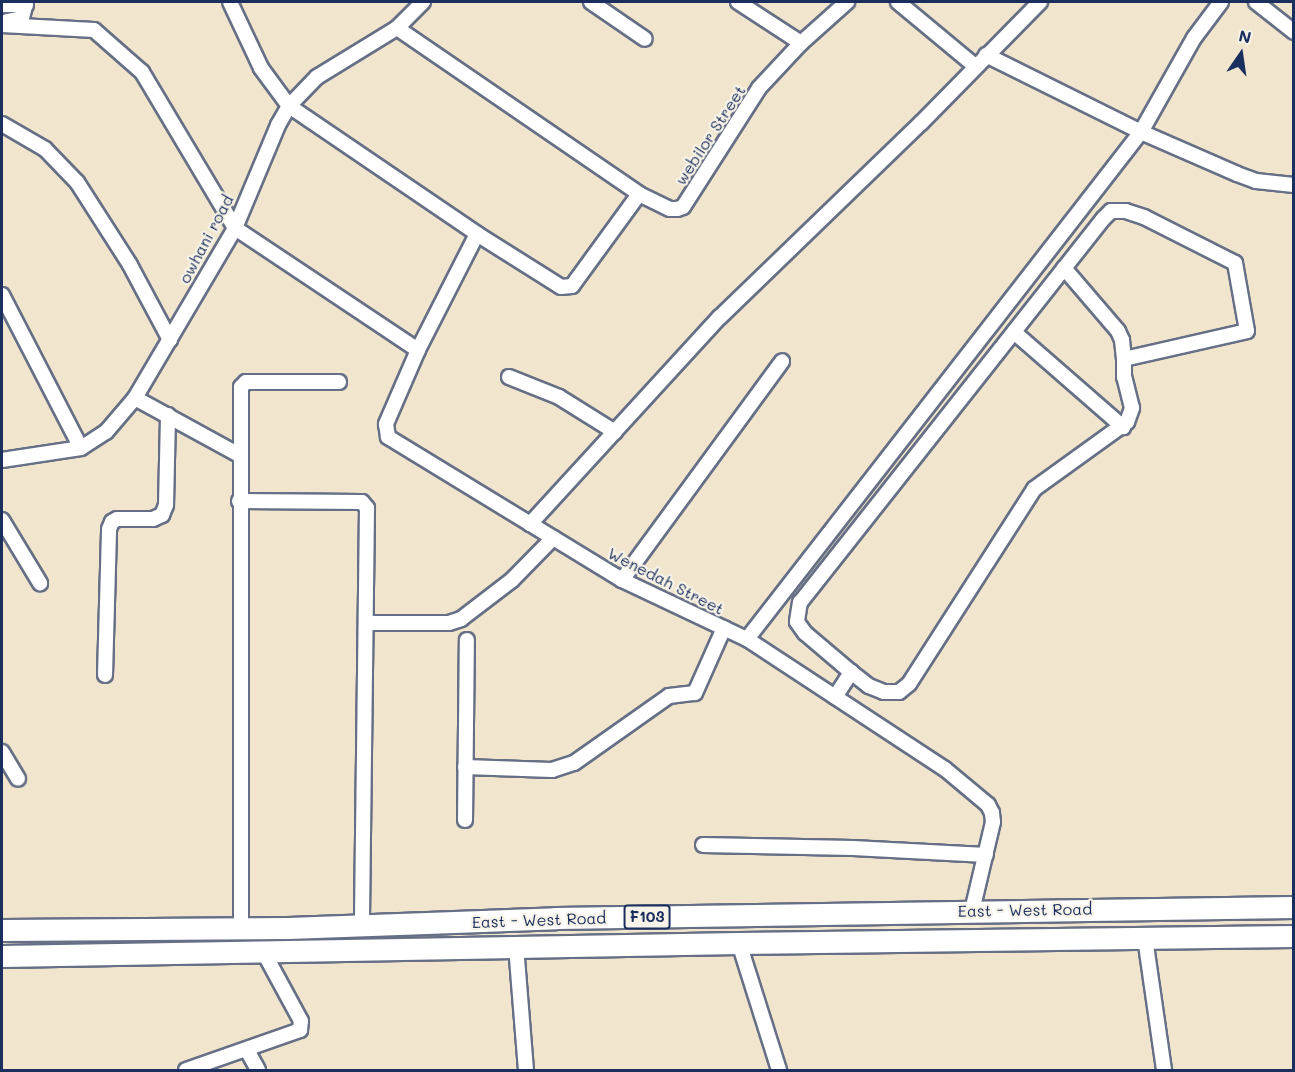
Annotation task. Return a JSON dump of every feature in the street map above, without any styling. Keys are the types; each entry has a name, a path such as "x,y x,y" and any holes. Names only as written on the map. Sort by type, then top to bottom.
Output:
{"main road":[{"name":"East - West Road","path":"2,930 362,927 556,918 1293,907"},
{"name":"East - West Road","path":"2,956 516,946 1293,936"}],"street":[{"path":"231,2 261,68 289,106 477,234 567,288 572,286 639,194 397,28"},
{"path":"591,2 645,39"},
{"path":"738,2 801,43"},
{"name":"webilor Street","path":"639,194 670,209 683,207 746,105 801,43 847,2"},
{"path":"898,2 975,66"},
{"path":"530,524 720,317 921,123 1040,2"},
{"path":"747,639 1141,132 1194,38 1221,2"},
{"path":"1256,2 1293,32"},
{"path":"2,5 26,3 22,18 11,22 2,20"},
{"name":"owhani road","path":"2,460 81,448 106,432 135,398 234,228 278,124 289,106 317,77 397,28 418,4"},
{"path":"2,25 94,30 115,46 142,72 234,228 418,350"},
{"path":"986,55 1141,132 1237,174 1256,181 1293,185"},
{"path":"2,124 45,149 77,182 130,265 170,340"},
{"path":"1064,268 1118,331 1122,340 1124,377 1132,408 1131,415 1123,427 1034,489 909,684 899,692 884,692 869,686 805,633 797,622 800,602 1064,268 1111,211 1126,211 1144,216 1235,263 1248,328 1244,334 1124,359"},
{"name":"Wenedah Street","path":"477,234 418,350 386,424 388,437 622,580 747,639 945,769 988,805 993,822 972,911"},
{"path":"2,295 81,448"},
{"path":"1014,332 1123,427"},
{"path":"622,580 782,361"},
{"path":"509,377 559,397 615,432"},
{"path":"241,928 239,455 243,384 246,382 339,382"},
{"path":"135,398 239,455"},
{"path":"105,675 109,529 112,522 117,519 153,519 162,515 166,506 168,416"},
{"path":"239,501 366,504 362,927"},
{"path":"2,520 40,583"},
{"path":"366,623 449,623 461,619 512,580 553,538"},
{"path":"465,766 544,770 563,768 574,763 669,696 695,693 724,628"},
{"path":"465,820 467,640"},
{"path":"835,697 851,672"},
{"path":"2,752 18,778"},
{"path":"703,845 853,848 986,855"},
{"path":"1145,938 1164,1071"},
{"path":"739,943 778,1071"},
{"path":"516,946 526,1071"},
{"path":"186,1071 297,1032 302,1027 263,951"},
{"path":"247,1050 258,1071"}]}
